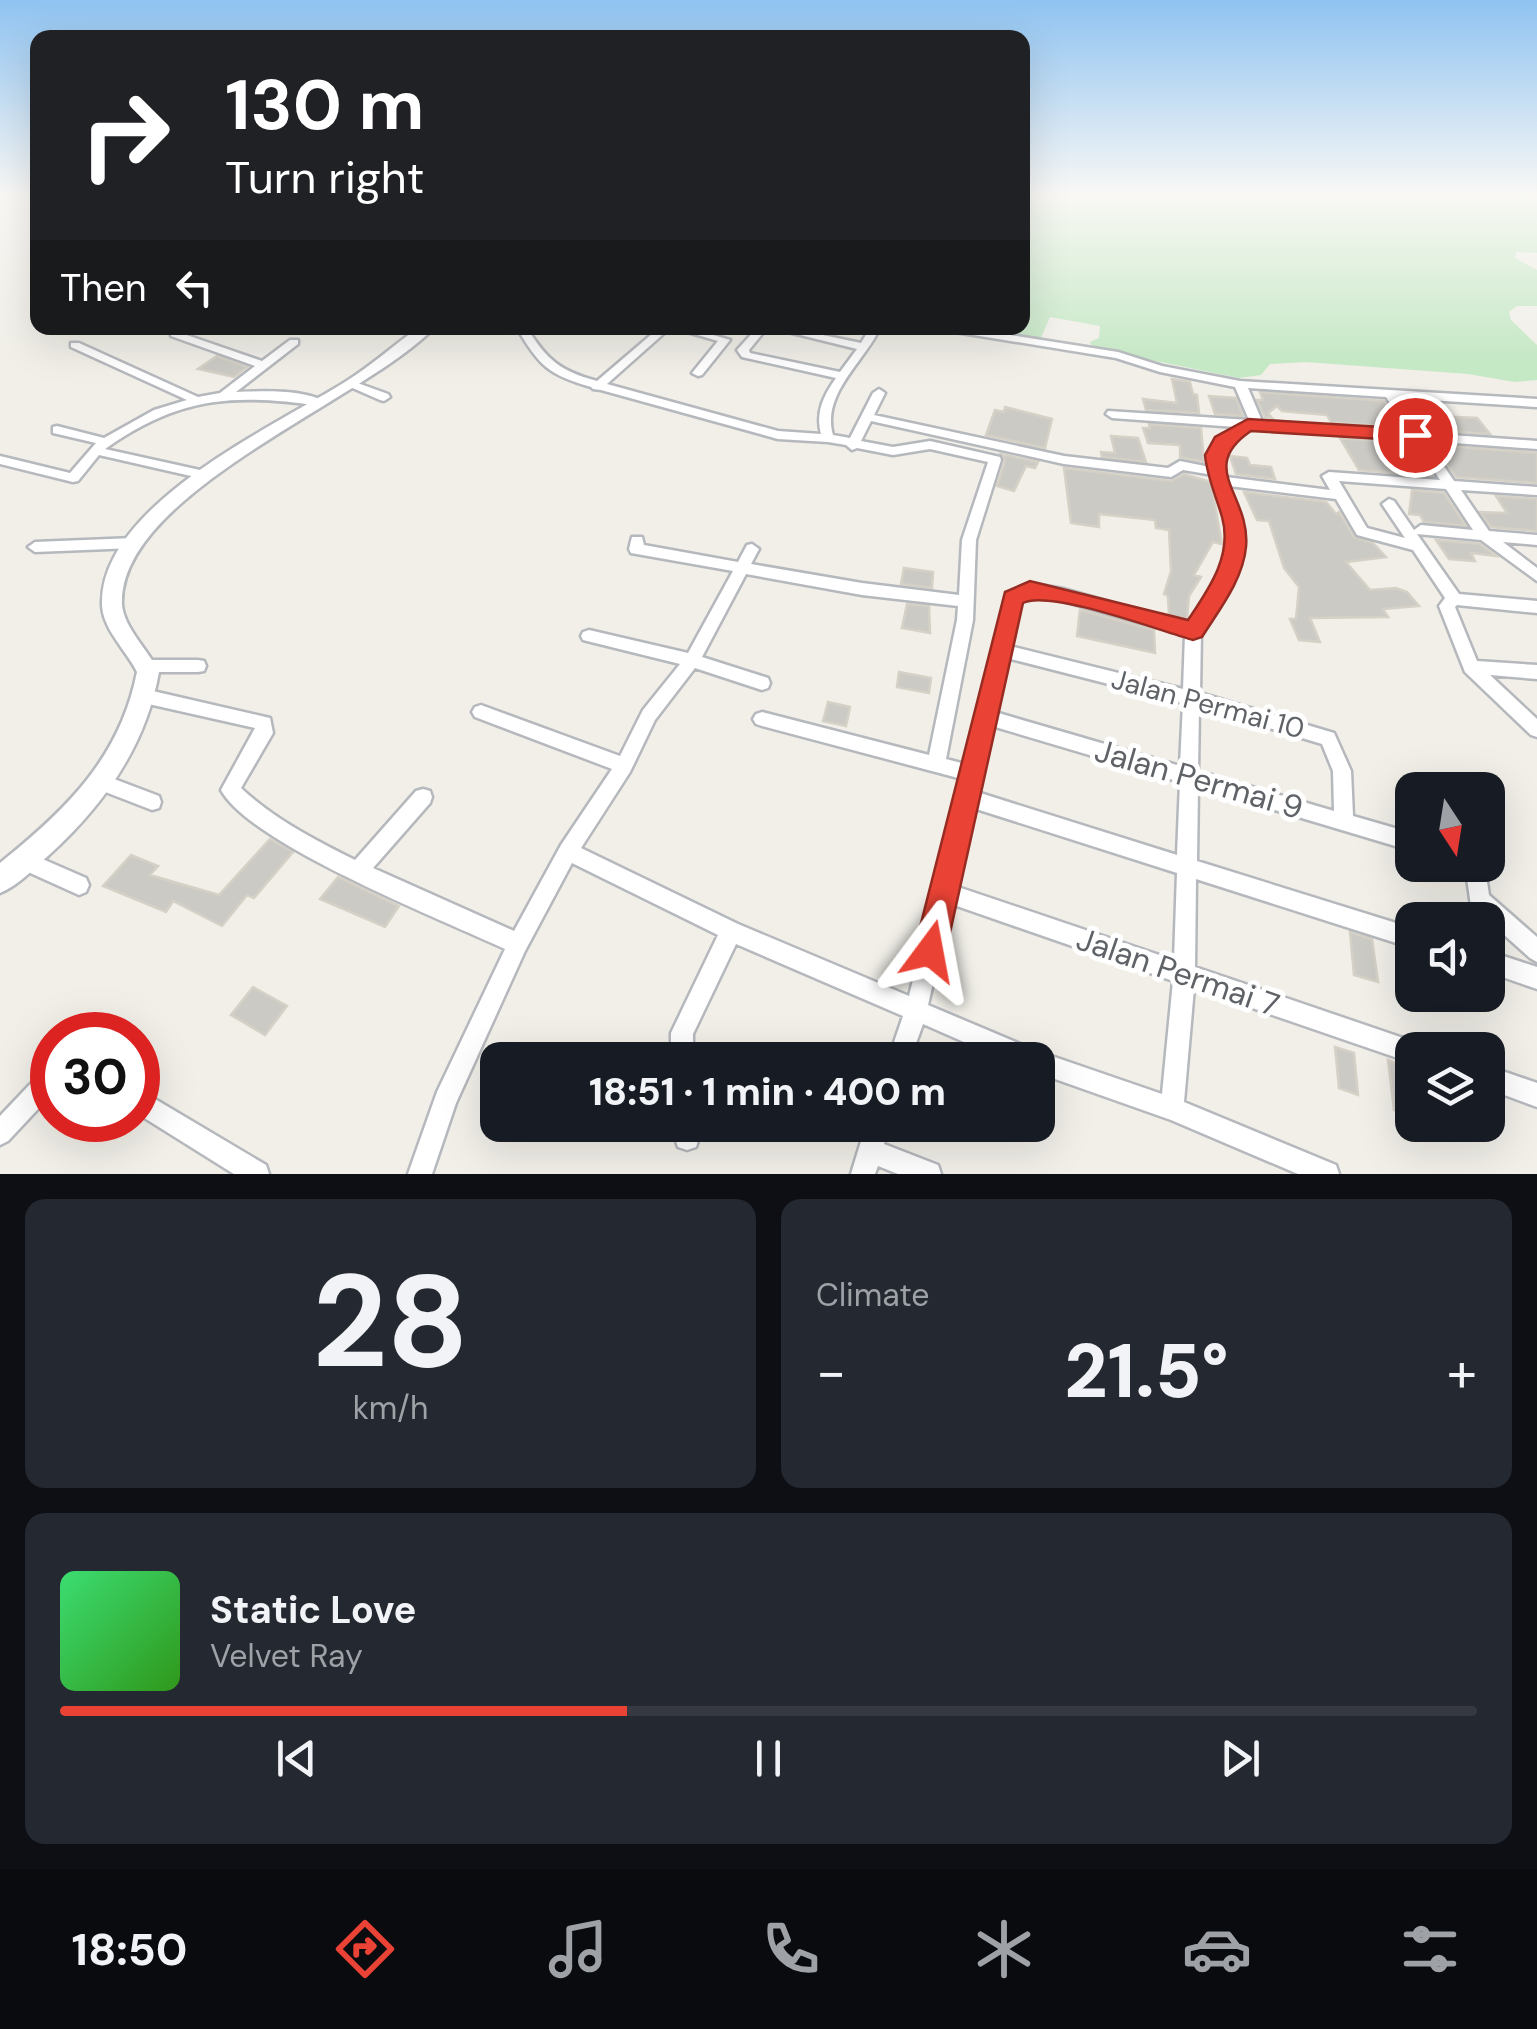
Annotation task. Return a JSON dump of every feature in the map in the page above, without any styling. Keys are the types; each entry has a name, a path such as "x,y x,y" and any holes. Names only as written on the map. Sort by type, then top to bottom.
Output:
{"street":[{"path":"178,335 262,364"},
{"path":"0,880 101,782 127,740 144,696 146,666 112,605 118,576 134,543 204,475 352,384 418,335"},
{"path":"526,335 539,356 556,371 598,387 695,408 778,435 828,438 852,446 899,451 924,444 994,457 969,540 966,600 936,765"},
{"path":"598,387 657,335"},
{"path":"698,374 725,341 712,335"},
{"path":"756,335 743,350 746,355 844,376"},
{"path":"809,335 864,347"},
{"path":"828,438 824,415 871,335"},
{"path":"994,335 1118,355 1160,369 1240,384 1537,402"},
{"path":"225,394 294,342"},
{"path":"75,344 193,398"},
{"path":"352,384 384,397"},
{"path":"1240,384 1252,425"},
{"path":"852,446 879,393"},
{"path":"1389,393 1484,535 1537,576"},
{"path":"0,460 73,478 102,450 154,412 193,398 225,394 320,402"},
{"path":"1112,414 1537,445"},
{"path":"868,417 1064,460 1171,473 1180,465 1219,477 1337,495"},
{"path":"1172,1109 1184,973 1193,631 1222,587 1235,549 1234,523 1219,477 1218,446 1252,425"},
{"path":"56,430 102,450 204,475"},
{"path":"1419,547 1369,536 1337,495 1328,476 1537,491"},
{"path":"1389,504 1454,598"},
{"path":"1422,530 1537,540"},
{"path":"637,540 636,549 748,557 862,589 966,600"},
{"path":"35,547 134,543"},
{"path":"423,1173 444,1100 518,944 568,851 624,766 649,715 692,660 748,557"},
{"path":"905,1042 916,1011 1013,598 1030,589 1193,631"},
{"path":"1537,607 1454,598 1449,600 1448,613 1471,667 1537,730"},
{"path":"589,636 692,660 762,683"},
{"name":"Jalan Permai 10","path":"1003,651 1192,698 1328,738 1342,772 1344,820"},
{"path":"146,666 198,666"},
{"path":"1471,667 1537,672"},
{"path":"144,696 264,723 264,733 232,784 232,793 292,836 518,944"},
{"path":"481,712 624,766"},
{"name":"Jalan Permai 9","path":"986,717 1395,836"},
{"path":"762,719 973,774"},
{"path":"101,782 152,802"},
{"path":"966,797 1395,933"},
{"path":"360,868 423,798"},
{"path":"568,851 731,931 990,1042"},
{"path":"24,860 79,885"},
{"name":"Jalan Permai 7","path":"944,892 1395,1046"},
{"path":"1505,927 1537,950"},
{"path":"682,1042 682,1034 731,931"},
{"path":"1505,966 1537,978"},
{"path":"1055,1068 1172,1109 1327,1174"},
{"path":"1505,1084 1537,1094"},
{"path":"0,1133 30,1101"},
{"path":"160,1114 257,1174"},
{"path":"866,1162 929,1174"}],"green space":[{"path":"1030,251 1537,251 1516,252 1515,258 1537,270 1537,306 1517,306 1509,312 1511,320 1537,345 1537,380 1515,382 1468,374 1306,362 1270,364 1261,375 1239,378 1092,348 1090,342 1099,338 1100,326 1050,317 1040,340 1008,335 1030,335"}],"building":[{"path":"217,356 247,367 234,377 198,369"},
{"path":"1172,379 1190,382 1193,394 1197,395 1199,413 1146,410 1143,399 1177,403"},
{"path":"1260,392 1384,401 1395,417 1389,417 1395,427 1331,422 1327,415 1282,411 1277,406 1268,413 1272,418 1265,417 1257,400 1263,400"},
{"path":"1209,396 1236,398 1243,416 1215,414"},
{"path":"1005,407 1052,419 1045,448 986,435 995,410 1004,412"},
{"path":"1436,416 1477,418 1490,434 1448,431"},
{"path":"1149,424 1201,428 1204,462 1180,457 1180,445 1148,443 1143,428 1150,428"},
{"path":"1111,436 1138,438 1146,462 1102,457 1101,452 1115,453"},
{"path":"1340,438 1404,443 1415,449 1433,476 1359,470"},
{"path":"1449,446 1537,453 1537,483 1456,477 1438,450 1453,451"},
{"path":"1001,454 1038,462 1035,468 1026,466 1014,491 997,486 1005,461"},
{"path":"1230,456 1247,458 1250,465 1271,467 1275,479 1236,474"},
{"path":"1064,468 1171,481 1184,474 1211,482 1222,544 1213,542 1194,575 1201,577 1189,596 1187,620 1169,615 1168,596 1164,594 1171,571 1169,530 1156,528 1155,520 1099,514 1099,527 1071,523"},
{"path":"1412,490 1444,493 1466,526 1424,522 1420,515 1409,514"},
{"path":"1244,492 1326,502 1336,514 1339,512 1354,537 1373,543 1386,557 1346,562 1370,590 1396,588 1407,592 1419,606 1383,609 1388,617 1310,618 1320,642 1299,640 1290,619 1296,619 1299,587 1284,568 1269,521 1257,520"},
{"path":"1496,496 1537,499 1537,531 1491,527 1480,512 1507,513"},
{"path":"1436,540 1480,544 1496,556 1471,553 1475,561 1449,559"},
{"path":"904,568 933,572 932,588 901,584"},
{"path":"907,604 929,606 930,633 902,628"},
{"path":"1080,610 1154,630 1155,653 1077,636"},
{"path":"899,672 931,678 929,693 897,687"},
{"path":"828,702 850,707 846,726 823,721"},
{"path":"270,839 293,852 254,898 247,895 222,926 173,901 166,912 103,886 131,855 158,866 150,875 219,895"},
{"path":"338,877 399,906 385,927 320,899"},
{"path":"1350,932 1372,939 1378,982 1354,975"},
{"path":"253,987 287,1006 265,1035 231,1015"},
{"path":"1335,1047 1354,1053 1358,1095 1339,1088"},
{"path":"1388,1060 1395,1063 1394,1110"}],"route":[{"path":"930,951 1013,598 1030,589 1063,595 1193,631 1222,587 1235,549 1234,523 1216,468 1215,455 1222,441 1248,425 1415,435"}]}
